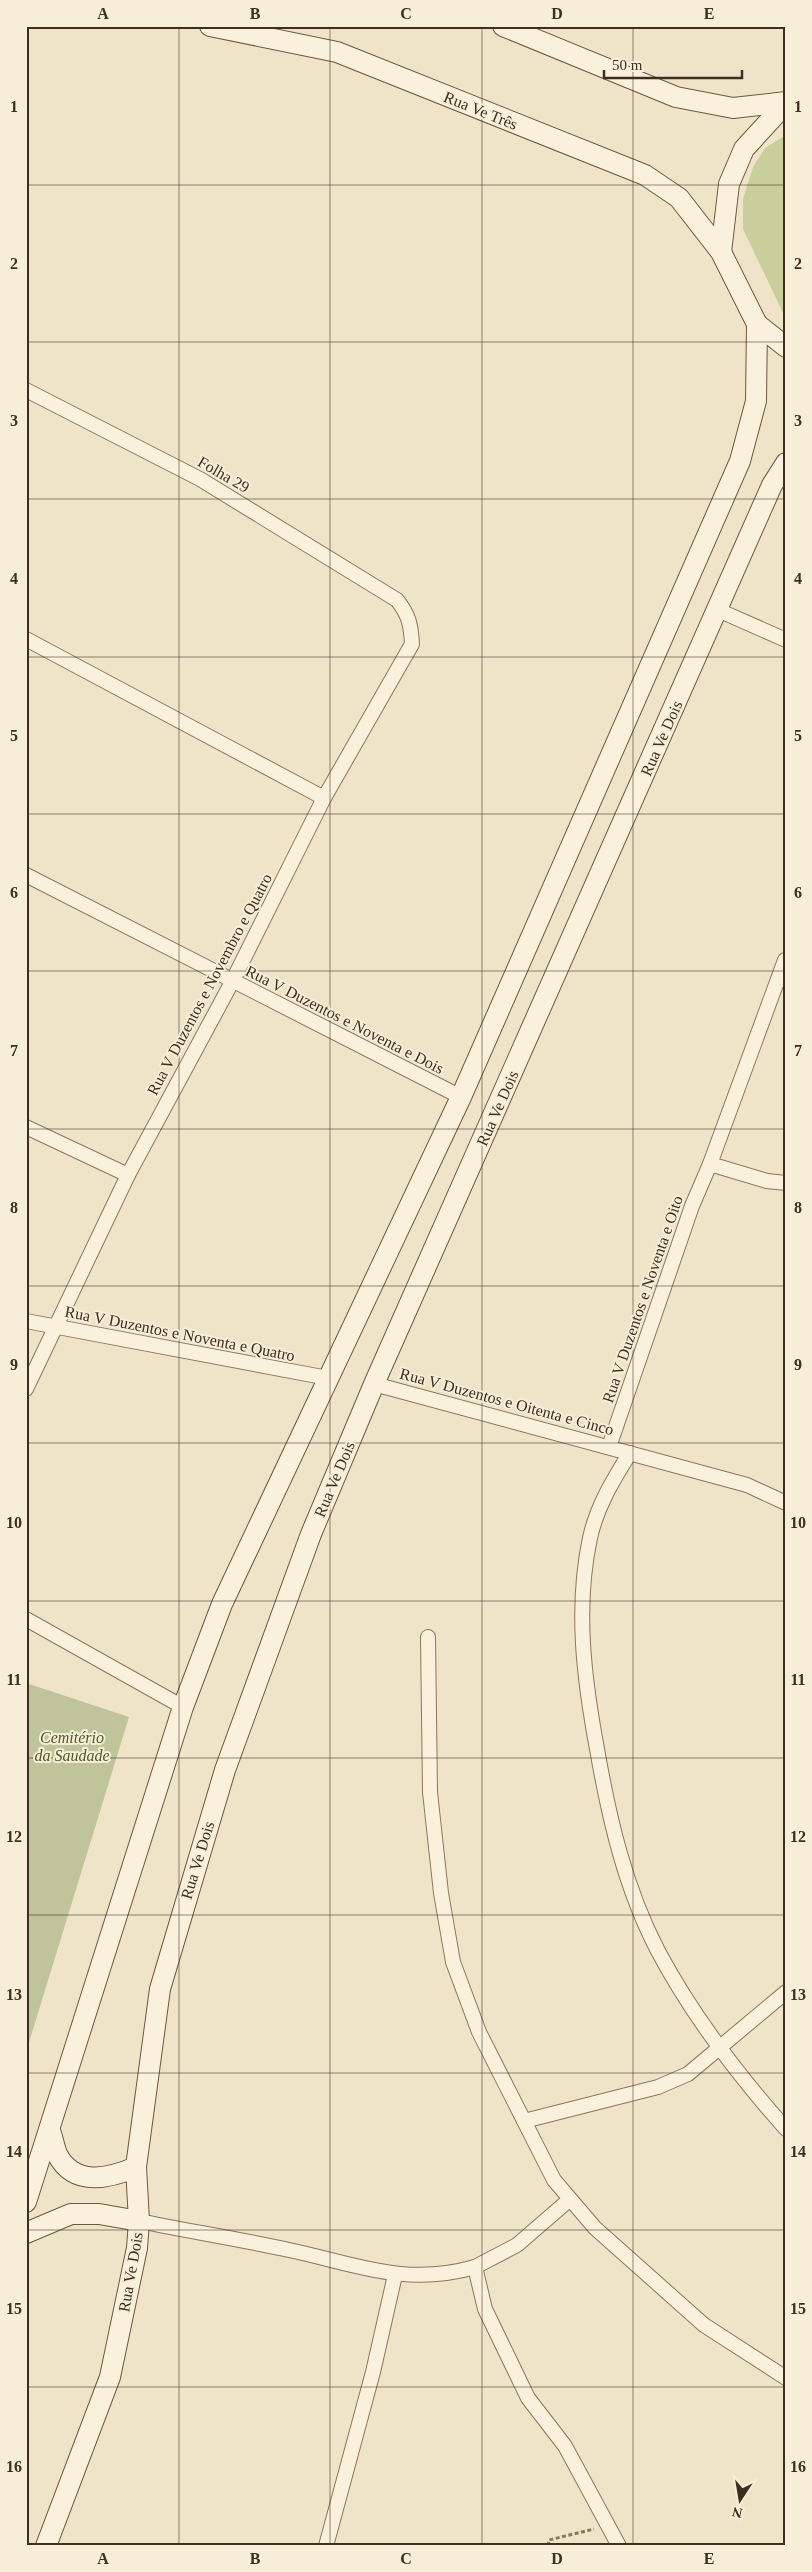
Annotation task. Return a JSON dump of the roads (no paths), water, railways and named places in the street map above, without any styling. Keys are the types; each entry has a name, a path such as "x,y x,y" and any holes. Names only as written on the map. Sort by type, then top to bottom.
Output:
{"main road":[{"name":"Rua Ve Três","path":"210,26 337,52 645,175 679,198 721,252 757,324"},
{"path":"503,26 676,97 733,108 786,103"},
{"path":"721,252 729,184 744,149 786,103"},
{"path":"757,324 786,348"},
{"path":"26,2202 183,1707 222,1604 461,1097 740,462 756,401 757,324"},
{"name":"Rua Ve Dois","path":"46,2546 110,2377 137,2248 139,2221 136,2167 160,1989 183,1906 225,1770 311,1534 374,1384 772,486 786,463"},
{"path":"50,2131 57,2154 72,2170 90,2179 117,2175 136,2167"},
{"path":"26,2233 71,2214 99,2214 139,2221"}],"street":[{"name":"Folha 29","path":"26,390 200,479 397,600"},
{"name":"Rua V Duzentos e Novembro e Quatro","path":"26,1388 128,1176 232,982 324,798 412,644 411,624 408,613 397,600"},
{"path":"718,610 786,640"},
{"path":"26,639 324,798"},
{"name":"Rua V Duzentos e Noventa e Dois","path":"26,876 461,1097"},
{"name":"Rua V Duzentos e Noventa e Oito","path":"609,1448 692,1206 710,1164 785,960"},
{"path":"26,1127 128,1176"},
{"path":"710,1164 767,1181 786,1183"},
{"name":"Rua V Duzentos e Noventa e Quatro","path":"26,1321 328,1378"},
{"name":"Rua V Duzentos e Oitenta e Cinco","path":"374,1384 747,1485 786,1503"},
{"name":"Rua V Duzentos e Oitenta e Cinco","path":"630,1453 605,1492 590,1537 582,1594 584,1680 606,1801 624,1868 658,1950 721,2048 755,2094 786,2129"},
{"path":"26,1619 183,1707"},
{"path":"428,1637 430,1792 441,1893 453,1962 480,2032 554,2180 570,2200 595,2228 704,2325 786,2378"},
{"path":"524,2121 658,2087 688,2074 786,1992"},
{"path":"139,2221 288,2250 395,2275 450,2274 475,2267 517,2245 570,2200"},
{"path":"475,2267 485,2309 528,2398 565,2446 607,2526 620,2546"},
{"path":"326,2546 373,2372 395,2275"}],"park label":[{"name":"Cemitério da Saudade","path":"72,1746"}]}
